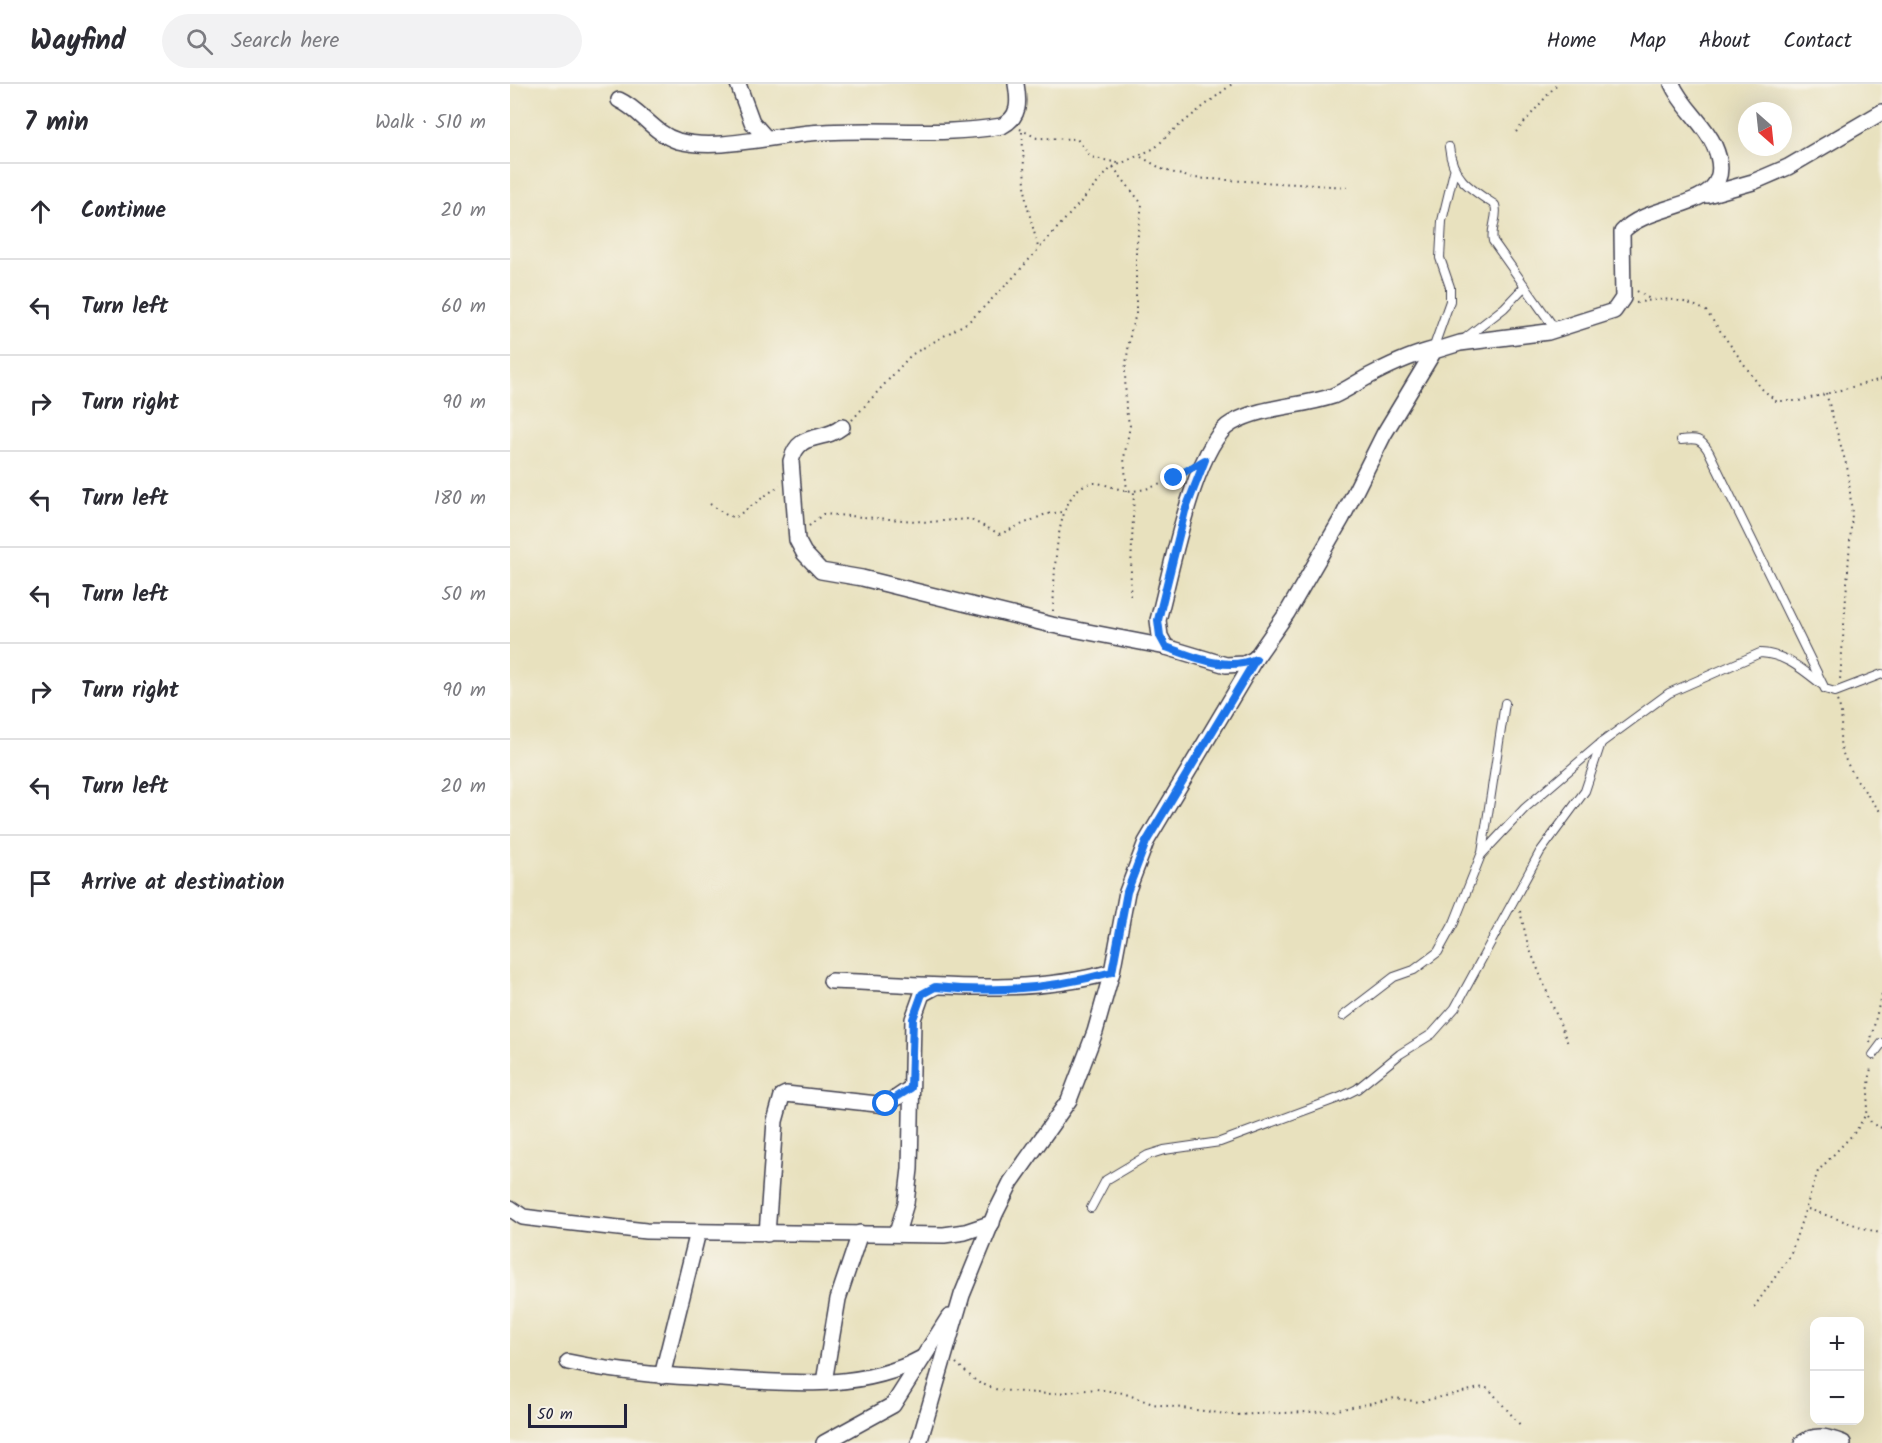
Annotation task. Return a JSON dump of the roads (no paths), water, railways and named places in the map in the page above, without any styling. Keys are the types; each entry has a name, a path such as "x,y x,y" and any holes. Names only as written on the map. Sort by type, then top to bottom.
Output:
{"street":[{"path":"738,84 749,115 766,138"},
{"path":"619,100 635,108 666,136 704,144 812,133 971,131 1002,126 1011,121 1015,114 1016,84"},
{"path":"1672,84 1713,142 1721,167 1719,181 1706,195"},
{"path":"1150,644 1158,627 1185,511 1205,460 1223,429 1233,422 1328,397 1373,374 1437,348 1555,329 1614,311 1620,306 1623,298 1622,232 1628,225 1649,213 1743,185 1788,167 1882,112"},
{"path":"733,141 749,115"},
{"path":"1721,167 1743,185"},
{"path":"919,1443 944,1350 962,1296 992,1222 1011,1182 1069,1100 1095,1032 1112,972 1127,892 1146,842 1256,659 1287,613 1337,527 1384,434 1437,348"},
{"path":"842,427 833,434 801,442 794,450 792,474 796,540 804,553 821,571 862,578 1052,625 1166,647 1226,665 1244,664 1256,659"},
{"path":"1158,627 1166,647"},
{"path":"831,981 901,982 935,987 1040,986 1080,981 1112,972"},
{"path":"897,1233 906,1203 910,1168 913,1019 922,994 935,987"},
{"path":"767,1234 775,1121 782,1096 786,1094 886,1104 911,1088"},
{"path":"510,1208 523,1217 538,1220 646,1231 944,1235 965,1232 992,1222"},
{"path":"662,1376 698,1232"},
{"path":"824,1382 838,1299 860,1233"},
{"path":"824,1443 893,1405 962,1296"},
{"path":"568,1362 616,1372 769,1383 848,1381 888,1372 922,1358"},
{"path":"1802,1443 1812,1436 1827,1437 1843,1443"}],"lane":[{"path":"1437,348 1450,301 1450,287 1440,258 1442,221 1454,171 1449,147"},
{"path":"1454,171 1495,205 1496,214 1491,234 1493,241 1555,329"},
{"path":"1460,343 1504,308 1525,286"},
{"path":"1681,440 1696,438 1702,440 1709,452 1821,684"},
{"path":"1481,855 1525,808 1601,743 1669,693 1760,653 1772,653 1790,661 1832,692 1882,674"},
{"path":"1343,1016 1394,977 1414,970 1438,952 1454,923 1481,855 1505,703"},
{"path":"1091,1208 1106,1180 1148,1155 1164,1150 1220,1142 1341,1097 1357,1089 1400,1054 1432,1034 1455,1008 1540,852 1585,791 1601,743"},
{"path":"1873,1055 1882,1043"}]}
